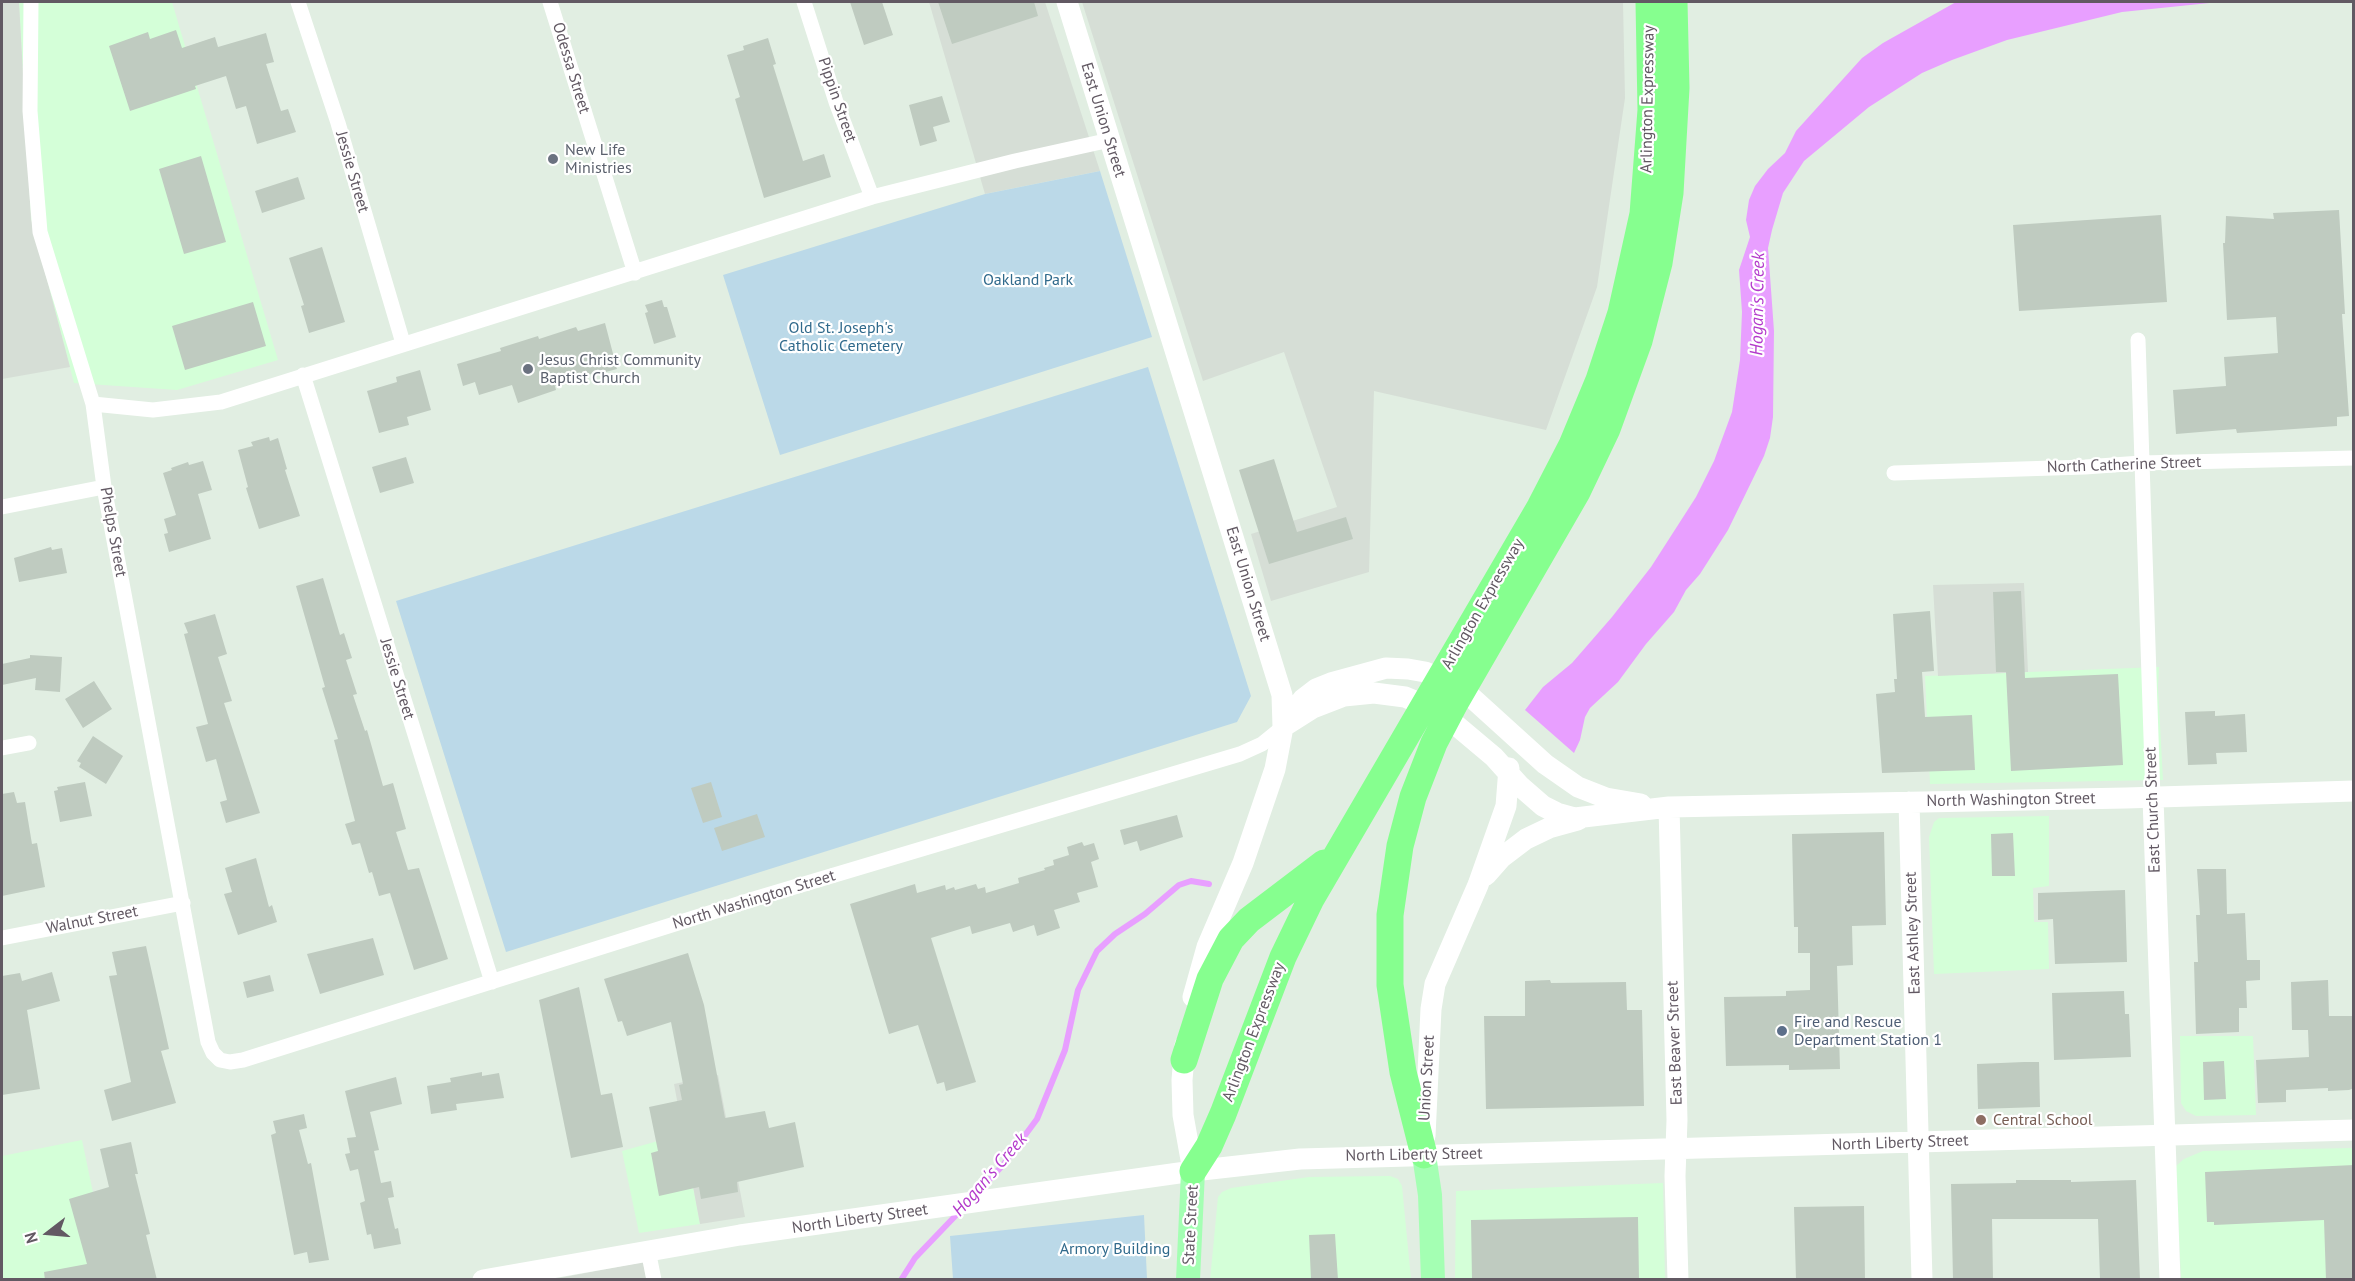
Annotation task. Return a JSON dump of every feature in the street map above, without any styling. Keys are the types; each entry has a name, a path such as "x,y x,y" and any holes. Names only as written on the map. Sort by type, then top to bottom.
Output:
{"highway":[{"name":"Arlington Expressway","path":"1633,316 1636,248 1647,179 1652,110 1649,2"},
{"name":"Arlington Expressway","path":"1424,1155 1398,1046 1389,968 1390,915 1396,864 1408,813 1422,770 1478,638 1572,445 1599,380 1633,316 1662,241 1673,160 1676,88 1674,2"},
{"name":"Arlington Expressway","path":"1193,1171 1209,1146 1223,1114 1283,957 1311,899 1395,753 1478,638"},
{"path":"1184,1060 1210,979 1231,939 1249,921 1320,868 1339,847"}],"main road":[{"name":"Union Street","path":"1424,1155 1430,1195 1433,1280"},
{"name":"State Street","path":"1188,1280 1193,1171"}],"street":[{"name":"Phelps Street","path":"32,2 30,111 40,232 93,404 104,487 208,1042 213,1053 220,1060"},
{"name":"Jessie Street","path":"298,2 338,123 403,343"},
{"name":"Odessa Street","path":"550,2 635,273"},
{"name":"Pippin Street","path":"804,2 836,102 872,197"},
{"name":"East Union Street","path":"1067,2 1282,695 1283,727 1278,757 1243,863 1212,933 1191,1006 1184,1060 1183,1115 1193,1171"},
{"path":"93,404 153,410 220,402 872,197 1110,140"},
{"name":"East Church Street","path":"2138,340 2170,1280"},
{"name":"Jessie Street","path":"303,375 492,982"},
{"name":"North Catherine Street","path":"1894,472 2354,458"},
{"path":"2,507 104,487"},
{"name":"North Washington Street","path":"1283,727 1298,705 1316,689 1364,673 1394,668 1425,672 1451,682 1552,770 1586,791 1616,801 1669,807"},
{"name":"North Washington Street","path":"220,1060 230,1062 243,1060 754,899 1248,751 1269,740 1283,727 1313,708 1344,696 1374,693 1398,695 1422,704 1450,720 1494,757 1535,799 1551,810 1569,817 1590,817 1669,807 2153,798 2354,791"},
{"name":"Union Street","path":"1424,1155 1433,993 1440,969 1478,885 1506,806 1510,774 1506,745 1497,722"},
{"path":"2,748 29,743"},
{"name":"East Ashley Street","path":"1909,802 1922,1280"},
{"name":"East Beaver Street","path":"1669,807 1677,1120 1678,1280"},
{"name":"Union Street","path":"1478,885 1501,858 1526,839 1549,828 1590,817"},
{"name":"Walnut Street","path":"2,938 183,903"},
{"name":"North Liberty Street","path":"483,1280 648,1250 1193,1171 1317,1157 2354,1130"},
{"path":"648,1250 654,1280"}],"shaded area":[{"path":"2,2 19,2 31,219 70,367 2,379"},
{"path":"19,2 172,2 278,360 177,390 74,383 31,219"},
{"path":"929,2 1045,2 1100,171 985,194"},
{"path":"1082,2 1623,2 1625,98 1597,287 1546,430 1374,391 1369,572 1271,601 1251,534 1337,507 1284,352 1203,381"},
{"path":"2024,583 2028,672 1938,676 1933,585"},
{"path":"2159,667 2163,780 1930,784 1925,676"},
{"path":"2049,816 2049,886 2033,888 2034,922 2048,922 2049,969 1934,974 1929,837 1934,822 1939,818"},
{"path":"2180,1036 2253,1036 2256,1115 2196,1116 2186,1111 2181,1103"},
{"path":"718,1075 745,1217 700,1224 674,1084"},
{"path":"683,1134 700,1224 639,1233 622,1151"},
{"path":"82,1140 111,1279 2,1280 2,1156"},
{"path":"2353,1148 2353,1279 2181,1279 2176,1166 2184,1159 2203,1151"},
{"path":"1390,1176 1398,1179 1402,1186 1411,1279 1210,1280 1218,1197 1222,1192 1231,1188 1309,1177"},
{"path":"1663,1183 1665,1279 1455,1280 1456,1191"},
{"path":"643,1262 646,1279 549,1280"}],"green space":[{"path":"1100,171 1152,337 780,455 723,275 985,194"},
{"path":"1148,367 1251,696 1237,722 506,952 396,601"},
{"name":"Armory Building","path":"1144,1215 1147,1279 953,1279 950,1236"}],"water":[{"path":"1956,2 2219,2 2122,12 2007,40 1952,60 1922,73 1869,107 1804,161 1783,193 1768,248 1774,331 1773,417 1764,456 1728,530 1700,574 1686,590 1674,612 1646,644 1618,682 1590,708 1574,753 1525,710 1543,687 1572,663 1651,567 1696,497 1714,461 1732,412 1740,360 1742,312 1739,270 1750,237 1746,220 1749,200 1755,186 1768,169 1785,153 1796,131 1862,58 1883,43"}],"building":[{"path":"850,2 882,2 893,35 864,45"},
{"path":"938,2 1034,2 1038,16 952,44"},
{"path":"176,30 182,48 215,37 218,47 266,33 274,62 266,64 281,111 288,109 296,132 257,144 246,106 236,109 226,76 195,86 196,89 130,111 109,46 148,32 150,39"},
{"path":"768,38 776,64 773,65 803,161 824,154 831,177 764,198 735,99 740,97 727,55 744,50 743,46"},
{"path":"942,96 950,122 933,127 937,141 920,146 909,105"},
{"path":"201,156 226,242 184,254 159,169"},
{"path":"298,177 305,199 262,213 255,191"},
{"path":"2339,210 2345,314 2342,314 2349,416 2337,417 2337,426 2237,433 2236,429 2176,434 2173,390 2226,386 2224,357 2278,353 2276,317 2227,320 2223,243 2225,243 2226,216 2274,219 2273,213"},
{"path":"2161,215 2167,302 2019,311 2013,225"},
{"path":"322,247 345,322 309,333 301,306 304,305 289,258"},
{"path":"662,300 664,307 667,307 676,337 654,344 645,305"},
{"path":"253,302 266,346 185,370 172,326"},
{"path":"605,323 617,369 598,374 597,372 555,386 556,390 518,403 512,385 479,395 475,382 463,386 457,364 501,351 500,348 538,336 539,339 576,327 578,331"},
{"path":"420,370 431,410 407,417 409,425 379,433 367,391 397,382 396,377"},
{"path":"269,437 270,441 278,438 287,469 285,470 300,516 259,529 246,488 248,487 238,450 253,446 251,442"},
{"path":"406,457 414,483 380,493 372,467"},
{"path":"1274,459 1297,532 1346,517 1353,539 1269,564 1239,470"},
{"path":"203,461 212,490 198,494 211,539 169,552 164,534 168,533 164,519 176,515 163,473 188,462 189,465"},
{"path":"51,547 52,550 62,548 67,573 19,582 14,558"},
{"path":"323,578 340,635 344,633 352,658 346,660 357,694 353,695 365,731 367,730 383,786 393,783 406,829 396,832 408,870 419,868 448,959 414,970 390,893 379,896 360,843 352,845 345,824 355,821 334,740 338,739 322,688 325,687 296,586"},
{"path":"2021,591 2025,678 2118,674 2123,765 2011,771 2006,672 1996,672 1993,592"},
{"path":"1930,611 1934,671 1922,672 1925,717 1972,715 1975,770 1882,773 1876,694 1895,692 1894,679 1897,679 1893,614"},
{"path":"215,614 227,654 218,657 232,701 224,703 260,813 226,823 220,802 227,800 216,759 206,762 196,727 208,724 184,634 188,633 184,623"},
{"path":"30,655 62,657 60,692 35,690 36,678 2,685 2,664 30,658"},
{"path":"94,681 112,709 83,728 65,699"},
{"path":"2215,711 2215,716 2245,714 2247,752 2216,753 2217,764 2188,765 2185,712"},
{"path":"93,736 123,756 106,784 79,767 81,763 77,761"},
{"path":"85,782 92,816 60,822 54,791 58,790 57,787"},
{"path":"711,782 722,817 703,823 691,788"},
{"path":"14,792 17,803 25,802 32,844 37,843 45,887 2,896 2,794"},
{"path":"757,814 765,837 722,851 714,828"},
{"path":"1177,815 1183,837 1140,851 1137,841 1124,845 1120,830"},
{"path":"1884,832 1886,925 1852,926 1853,965 1837,966 1840,1069 1789,1070 1789,1065 1726,1066 1724,997 1786,996 1786,991 1810,990 1810,953 1798,953 1798,927 1794,927 1792,834"},
{"path":"2013,833 2015,876 1992,876 1991,834"},
{"path":"1082,842 1084,846 1094,843 1099,859 1091,862 1098,887 1077,893 1080,902 1054,910 1060,928 1037,936 1034,925 1013,932 1010,923 972,934 970,926 931,938 976,1082 946,1091 944,1082 937,1084 918,1025 889,1034 850,904 915,884 917,893 945,885 946,890 954,887 955,890 976,884 978,889 985,887 986,893 1019,883 1018,878 1045,870 1044,868 1054,865 1053,860 1069,855 1067,847"},
{"path":"256,858 269,907 272,905 277,922 238,935 224,894 232,892 225,868"},
{"path":"2197,869 2226,869 2227,914 2245,913 2247,960 2260,960 2260,980 2246,981 2247,1008 2239,1008 2239,1032 2196,1034 2194,962 2198,962 2196,915 2200,915"},
{"path":"2125,890 2127,962 2055,964 2053,919 2038,920 2038,893"},
{"path":"373,938 384,975 320,994 307,954"},
{"path":"146,946 169,1049 161,1051 176,1103 112,1121 104,1090 131,1082 109,976 117,975 112,952"},
{"path":"688,953 704,1005 725,1118 765,1111 769,1128 795,1122 804,1167 737,1182 738,1192 701,1199 699,1187 659,1196 651,1153 658,1151 649,1107 682,1100 679,1085 683,1084 671,1022 627,1036 622,1021 618,1022 604,979"},
{"path":"52,972 60,1001 27,1010 40,1089 2,1095 2,976 20,973 22,981"},
{"path":"270,975 274,991 247,998 243,982"},
{"path":"1550,980 1551,983 1626,982 1627,1010 1642,1010 1644,1106 1486,1109 1484,1016 1525,1016 1525,981"},
{"path":"2328,980 2329,1016 2354,1016 2354,1088 2328,1091 2328,1088 2286,1090 2286,1102 2258,1103 2256,1060 2309,1057 2308,1030 2292,1030 2291,982"},
{"path":"579,987 601,1095 612,1093 623,1147 571,1158 539,1000"},
{"path":"2124,991 2125,1014 2129,1014 2131,1057 2054,1060 2052,993"},
{"path":"2224,1061 2226,1099 2204,1100 2203,1062"},
{"path":"2039,1062 2040,1107 1978,1109 1977,1064"},
{"path":"482,1072 482,1076 499,1073 504,1098 456,1104 457,1110 431,1114 427,1086 451,1082 450,1078"},
{"path":"396,1077 402,1104 370,1112 379,1150 374,1151 381,1183 391,1181 394,1197 388,1198 401,1244 374,1249 371,1234 367,1235 360,1203 365,1201 358,1169 350,1171 345,1154 350,1153 347,1138 356,1137 345,1091"},
{"path":"304,1114 307,1128 299,1130 308,1164 311,1163 329,1260 309,1263 307,1252 294,1255 271,1135 276,1133 273,1121"},
{"path":"131,1142 138,1174 135,1174 150,1234 146,1235 157,1280 45,1280 44,1272 87,1264 69,1199 109,1187 100,1149"},
{"path":"2354,1165 2354,1280 2326,1280 2324,1220 2214,1225 2214,1222 2207,1222 2205,1172"},
{"path":"2016,1180 2071,1180 2071,1182 2136,1180 2140,1280 2100,1280 2098,1219 1992,1219 1993,1280 1953,1280 1951,1184 2016,1183"},
{"path":"1864,1206 1865,1280 1796,1280 1794,1207"},
{"path":"1638,1217 1639,1280 1472,1280 1471,1220"},
{"path":"1335,1234 1338,1280 1311,1280 1309,1235"}],"waterway":[{"name":"Hogan's Creek","path":"974,1196 1003,1165 1037,1119 1065,1050 1078,990 1097,951 1115,934 1145,914 1179,885 1191,881 1209,884"},
{"name":"Hogan's Creek","path":"901,1280 915,1258 961,1210"}],"place":[{"name":"New Life Ministries","path":"553,159"},
{"name":"Jesus Christ Community Baptist Church","path":"528,369"},
{"name":"Fire and Rescue Department Station 1","path":"1782,1031"},
{"name":"Central School","path":"1981,1120"}],"park label":[{"name":"Oakland Park","path":"1028,280"},
{"name":"Old St. Joseph's Catholic Cemetery","path":"841,337"}]}
